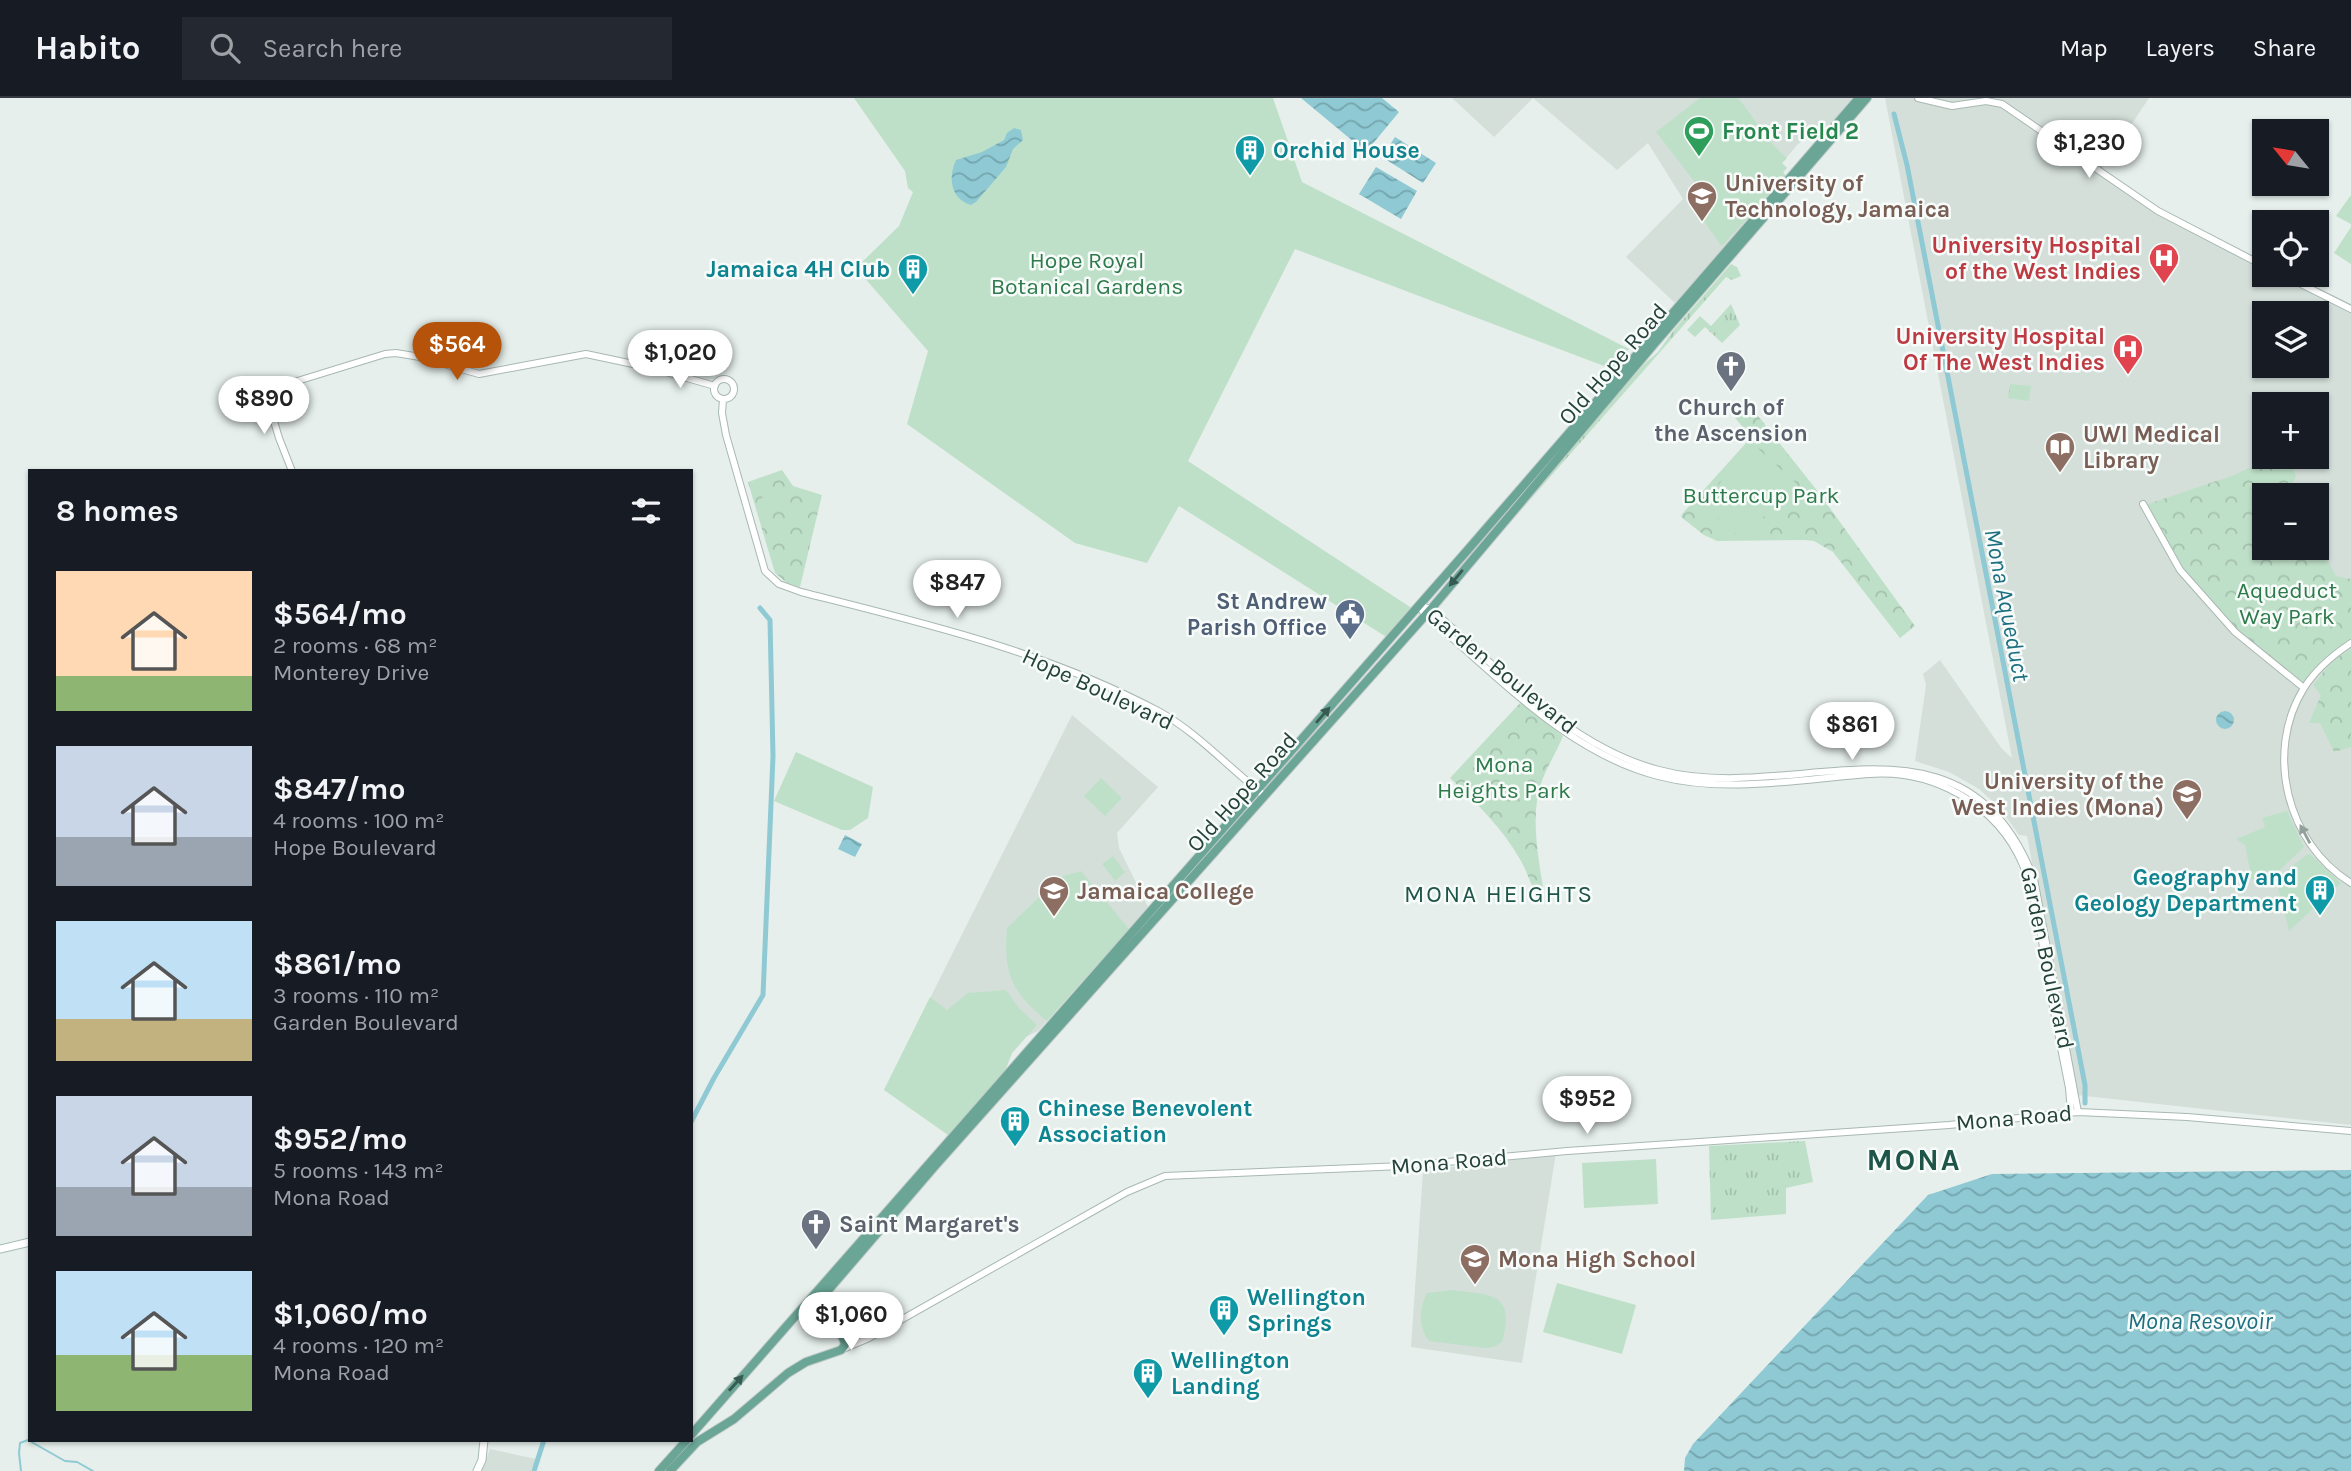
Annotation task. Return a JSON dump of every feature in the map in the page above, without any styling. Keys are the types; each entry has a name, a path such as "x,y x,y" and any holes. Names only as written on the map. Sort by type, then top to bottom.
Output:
{"main road":[{"name":"Old Hope Road","path":"821,1314 819,1301 1859,98"},
{"name":"Old Hope Road","path":"693,1433 1261,792 1428,612 1648,351 1867,98"},
{"path":"0,1249 28,1242"},
{"path":"670,1471 697,1442 727,1423 798,1367 841,1350 845,1345 840,1333 821,1314 812,1310 804,1311 794,1319"},
{"path":"710,1412 714,1420 727,1423"},
{"path":"477,1471 482,1460 484,1442"},
{"path":"659,1471 685,1442"}],"street":[{"path":"1918,98 1952,106 1986,101 2002,104 2158,211 2252,260"},
{"path":"2307,287 2351,309"},
{"path":"291,469 265,391 385,354 396,353 479,374 586,354 652,368 715,386"},
{"path":"722,380 727,380 732,383 734,389 732,395 723,399 716,394 715,386 722,380"},
{"name":"Hope Boulevard","path":"723,399 722,413 726,436 765,571 774,581 788,588 999,645 1086,678 1160,713 1192,734 1261,792"},
{"path":"2143,504 2180,570 2241,639 2304,688"},
{"name":"Garden Boulevard","path":"1419,605 1542,715 1571,737 1612,759 1643,771 1681,780 1733,785 1871,774 1908,775 1947,787 1982,810 2016,850 2031,889 2075,1112"},
{"path":"2351,643 2322,666 2304,688 2287,739 2285,771 2288,797 2313,850 2351,883"},
{"name":"Mona Road","path":"841,1350 869,1338 1127,1192 1165,1177 1403,1166 1567,1151 1949,1125 2075,1112 2187,1117 2351,1131"},
{"path":"840,1333 850,1338 869,1338"}],"shaded area":[{"path":"1452,98 1533,98 1494,137"},
{"name":"University of Technology, Jamaica","path":"1533,98 1856,98 1818,141 1810,135 1797,145 1782,163 1787,168 1783,172 1786,176 1675,303 1626,257 1683,199 1648,143 1617,170"},
{"name":"University of the West Indies (Mona)","path":"1885,98 2149,98 2101,170 2154,206 2252,255 2252,287 2316,287 2351,304 2351,1125 2076,1095 2027,836 2019,835 2000,808 1979,789 1949,772 1915,761 1926,685 1923,674 1940,660 2002,749 2012,758"},
{"name":"Jamaica College","path":"1072,715 1158,787 1117,833 1119,848 1148,907 1038,1031 1026,1037 1012,1053 1005,1071 884,1090"},
{"name":"Mona High School","path":"1556,1153 1522,1363 1411,1347 1423,1171"},
{"path":"490,1449 536,1459 531,1471 482,1471"}],"green space":[{"name":"Hope Royal Botanical Gardens","path":"854,98 1273,98 1302,182 1629,349 1612,369 1295,249 1188,461 1413,609 1388,638 1179,506 1147,563 1075,543 907,424 928,351 856,268 899,226 913,192 908,188 905,171"},
{"path":"1700,98 1738,98 1767,137 1787,158 1782,163 1787,168 1783,172 1786,176 1722,246 1698,209 1695,193 1697,185 1656,132"},
{"path":"2351,195 2351,224 2336,216"},
{"path":"2351,227 2351,264 2334,253"},
{"path":"1731,264 1737,267 1741,276 1732,280 1726,277 1436,607 1644,364 1658,352"},
{"path":"1731,304 1740,325 1722,343 1705,327 1695,337 1687,330 1700,316 1711,326"},
{"path":"2010,384 2031,386 2029,401 2008,398"},
{"name":"Buttercup Park","path":"1747,402 1819,493 1915,626 1900,638 1833,552 1814,541 1717,541 1704,535 1681,517 1746,443 1745,430 1732,414"},
{"path":"1754,445 1795,482 1743,540 1702,503"},
{"name":"Aqueduct Way Park","path":"2252,466 2252,469 2293,469 2296,476 2293,483 2252,483 2252,560 2328,560 2336,576 2351,579 2351,638 2321,661 2303,685 2238,633 2181,569 2145,505"},
{"path":"782,470 793,486 822,495 800,587 787,583 775,573 748,482"},
{"path":"767,482 775,504 766,508 758,486"},
{"path":"2351,649 2351,747 2334,752 2320,723 2309,723 2321,695 2313,685 2332,661"},
{"name":"Mona Heights Park","path":"1521,702 1563,736 1545,774 1537,799 1536,837 1543,887 1538,895 1521,861 1498,827 1450,778"},
{"path":"796,752 873,787 868,818 850,830 842,830 774,801"},
{"path":"1475,756 1494,772 1487,780 1469,763"},
{"path":"1101,778 1122,798 1105,816 1084,796"},
{"path":"2287,811 2304,847 2279,871 2252,880 2245,845 2236,839 2265,827 2262,818"},
{"path":"2310,854 2341,883 2289,931 2276,879"},
{"path":"1113,856 1125,872 1115,881 1102,864"},
{"path":"1081,871 1129,929 1047,1021 1025,1001 1012,981 1007,958 1007,928 1060,877"},
{"path":"1006,990 1019,1008 1037,1025 1012,1053 1005,1071 948,1135 884,1090 930,997 947,1010 968,993"},
{"path":"1805,1141 1813,1182 1786,1188 1786,1214 1711,1220 1709,1146"},
{"path":"1656,1159 1658,1204 1584,1208 1582,1163"},
{"path":"1557,1283 1636,1305 1622,1354 1543,1332"},
{"path":"1452,1290 1489,1295 1503,1305 1506,1313 1502,1342 1485,1348 1429,1341 1421,1324 1424,1299 1427,1293"}],"water":[{"path":"1301,98 1382,98 1399,112 1366,152"},
{"path":"1014,128 1021,130 1023,140 1013,149 1006,167 976,202 971,205 964,202 953,187 952,173 956,160 982,152 1004,140 1007,133"},
{"path":"1395,137 1436,163 1423,183 1382,157"},
{"path":"1376,167 1417,191 1401,219 1359,194"},
{"path":"2225,711 2231,714 2234,720 2231,726 2225,729 2219,726 2216,720 2219,714"},
{"path":"845,835 862,844 855,857 838,849"},
{"name":"Mona Resovoir","path":"2351,1170 2351,1471 1684,1471 1685,1458 1693,1444 1928,1195 1992,1174"}],"waterway":[{"name":"Mona Aqueduct","path":"1894,114 1907,165 2085,1085 2085,1103"},
{"path":"693,1118 763,995 773,756 770,620 760,608"},
{"path":"21,1471 20,1443 28,1440"},
{"path":"32,1442 65,1461 77,1462 93,1471"},
{"path":"534,1471 543,1442"}],"place":[{"name":"Front Field 2","path":"1699,158"},
{"name":"Orchid House","path":"1250,177"},
{"name":"University of Technology, Jamaica","path":"1702,223"},
{"name":"University Hospital of the West Indies","path":"2164,285"},
{"name":"Jamaica 4H Club","path":"913,296"},
{"name":"University Hospital Of The West Indies","path":"2128,376"},
{"name":"Church of the Ascension","path":"1731,393"},
{"name":"UWI Medical Library","path":"2060,474"},
{"name":"St Andrew Parish Office","path":"1350,641"},
{"name":"University of the West Indies (Mona)","path":"2187,821"},
{"name":"Geography and Geology Department","path":"2320,917"},
{"name":"Jamaica College","path":"1054,918"},
{"name":"Chinese Benevolent Association","path":"1015,1148"},
{"name":"Saint Margaret's","path":"816,1251"},
{"name":"Mona High School","path":"1475,1286"},
{"name":"Wellington Springs","path":"1224,1337"},
{"name":"Wellington Landing","path":"1148,1400"}],"district":[{"name":"MONA HEIGHTS","path":"1499,894"},
{"name":"MONA","path":"1914,1160"}]}
